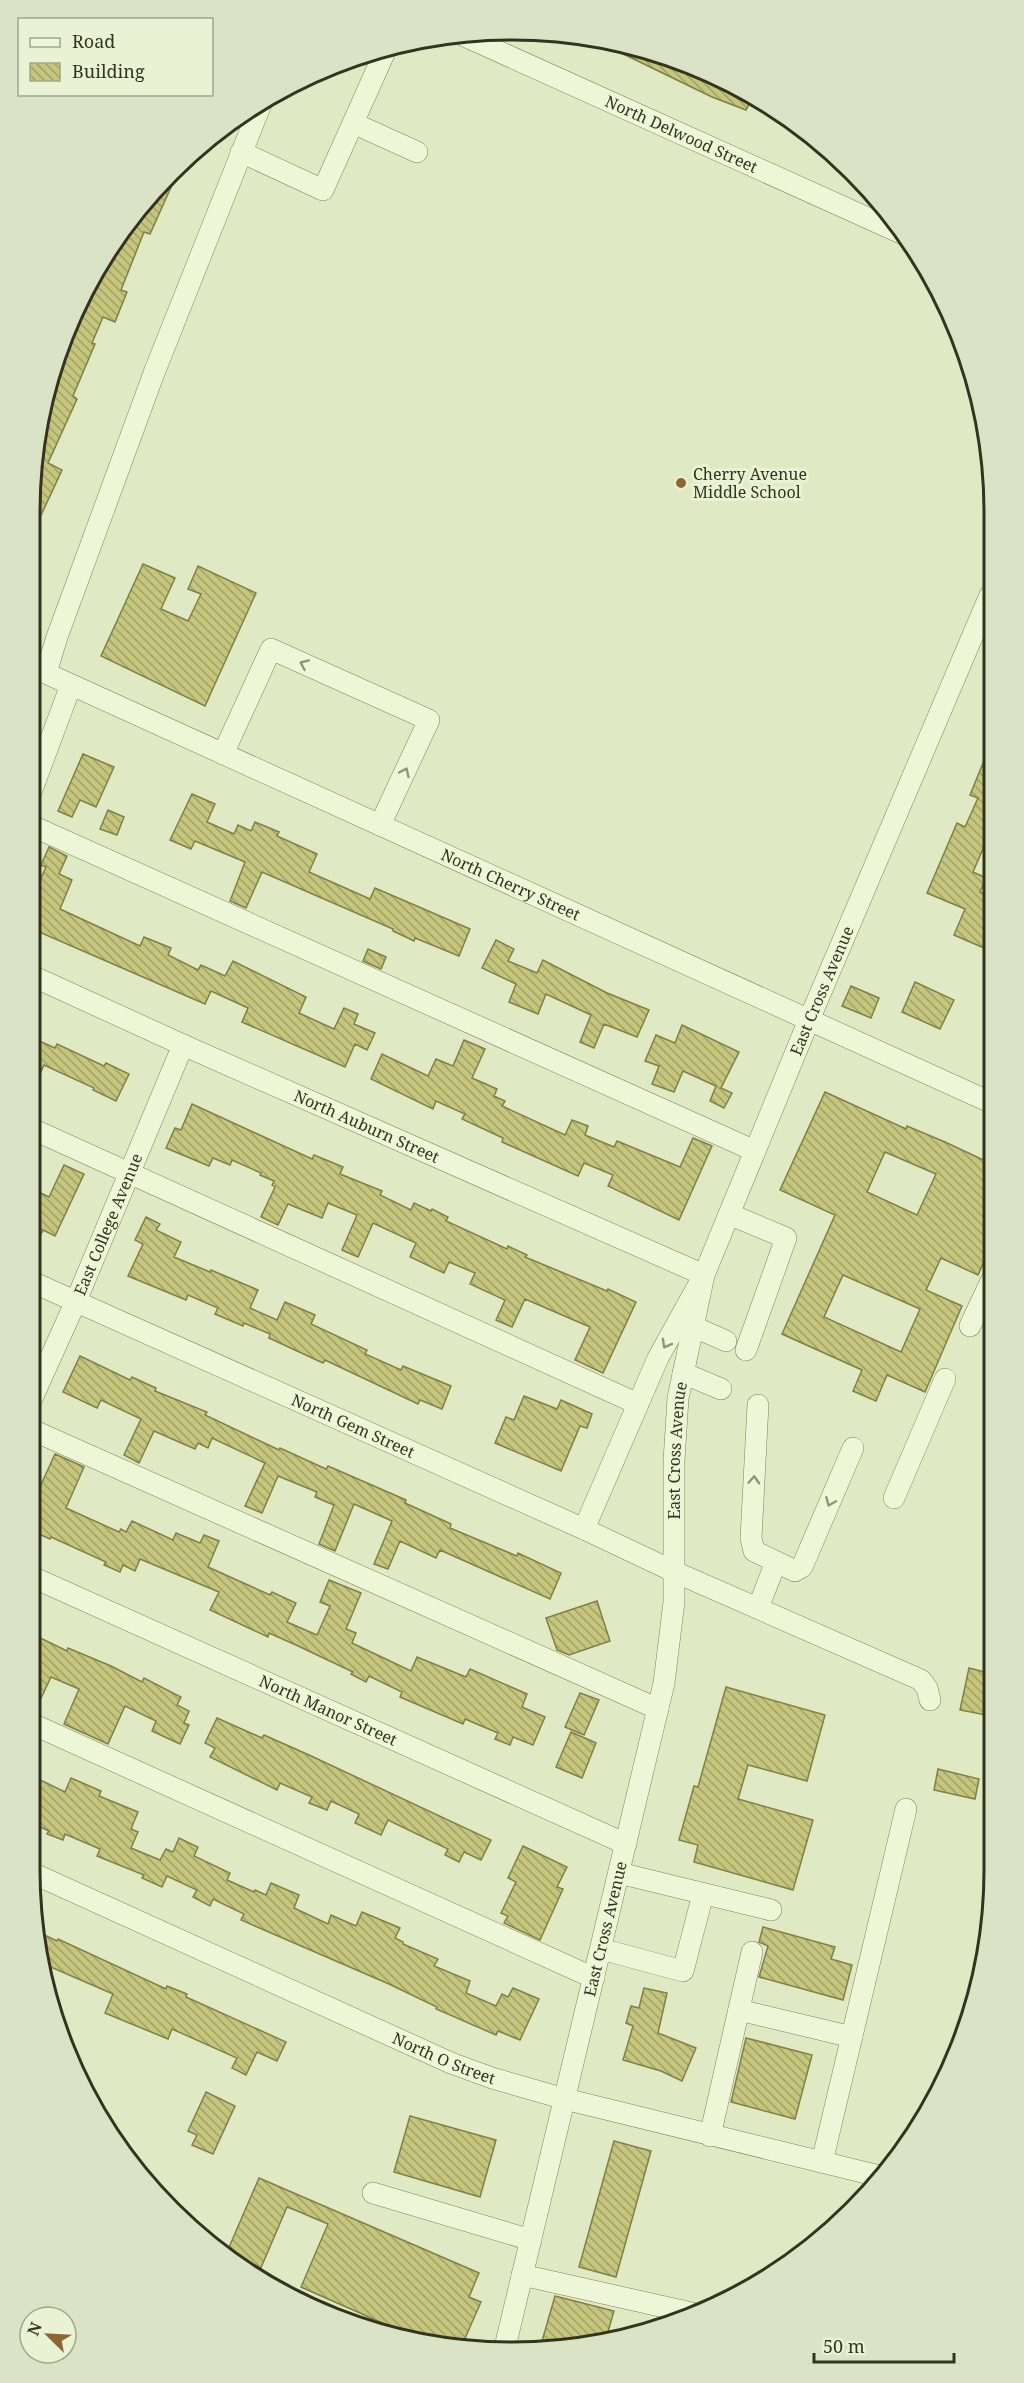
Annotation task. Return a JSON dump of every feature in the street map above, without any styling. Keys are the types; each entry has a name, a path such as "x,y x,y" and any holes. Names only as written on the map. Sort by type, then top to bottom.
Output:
{"street":[{"name":"North Delwood Street","path":"477,42 887,227"},
{"path":"241,152 323,190 381,60"},
{"path":"40,666 57,636 111,486 256,116"},
{"path":"353,123 417,152"},
{"name":"East Cross Avenue","path":"506,2342 658,1709 672,1628 675,1572 674,1461 678,1398 704,1275 809,1020 984,609"},
{"path":"224,754 271,649 429,720 380,825"},
{"name":"North Cherry Street","path":"40,671 984,1099"},
{"path":"40,768 71,685"},
{"path":"40,829 755,1151"},
{"name":"North Auburn Street","path":"40,980 704,1275"},
{"name":"East College Avenue","path":"40,1381 76,1301 183,1045"},
{"path":"40,1133 638,1404"},
{"path":"729,1214 786,1238 746,1350"},
{"path":"584,1529 658,1358 704,1275"},
{"name":"North Gem Street","path":"40,1285 675,1572 921,1680 927,1688 930,1700"},
{"path":"970,1326 984,1296"},
{"path":"692,1326 726,1341"},
{"path":"683,1373 721,1389"},
{"path":"894,1498 945,1379"},
{"path":"758,1406 751,1538 754,1551 776,1563 795,1571 802,1567 853,1448"},
{"path":"40,1433 658,1709"},
{"path":"758,1608 776,1563"},
{"name":"North Manor Street","path":"40,1580 626,1844"},
{"path":"40,1728 594,1978"},
{"path":"822,2162 906,1809"},
{"path":"619,1873 771,1910"},
{"name":"North O Street","path":"40,1877 451,2062 492,2078 710,2136 872,2174"},
{"path":"601,1949 683,1971 703,1894"},
{"path":"710,2136 753,1952"},
{"path":"740,2010 852,2037"},
{"path":"373,2193 531,2240"},
{"path":"522,2275 682,2311"}],"building":[{"path":"625,55 692,76 749,104 746,110 712,97"},
{"path":"171,187 150,234 144,232 121,290 127,292 115,322 103,317 92,343 95,344 73,396 77,399 48,463 62,470 40,517 45,450 50,420 76,332 89,303 120,250 138,225"},
{"path":"143,564 175,578 161,609 188,621 201,594 188,589 198,566 256,593 205,706 101,656"},
{"path":"83,754 114,767 96,807 80,800 72,817 58,811"},
{"path":"984,761 984,846 973,872 984,877 980,892 984,894 984,948 954,935 965,909 927,893 957,823 965,827 978,798 970,795"},
{"path":"192,794 215,804 207,822 234,834 238,825 251,831 255,822 279,832 277,836 317,854 309,872 370,899 375,888 470,929 459,956 415,938 414,941 393,929 262,872 246,908 230,901 245,862 195,841 191,849 170,840"},
{"path":"108,810 124,817 117,835 100,829"},
{"path":"49,847 67,856 59,874 72,880 60,909 140,946 144,937 171,948 168,955 198,970 201,965 225,976 233,961 306,997 299,1013 334,1029 344,1008 358,1014 354,1024 375,1033 367,1050 355,1044 345,1067 242,1022 248,1008 211,991 205,1004 40,932 40,880 46,867 41,865"},
{"path":"496,940 514,949 508,961 537,973 543,960 607,993 649,1010 637,1037 604,1024 594,1048 580,1042 591,1015 546,994 538,1014 509,1002 516,984 482,968"},
{"path":"368,949 386,957 381,969 363,961"},
{"path":"915,982 954,1000 940,1029 902,1012"},
{"path":"851,986 879,998 871,1018 842,1006"},
{"path":"682,1025 739,1052 721,1088 732,1093 724,1108 710,1101 716,1086 683,1071 674,1092 652,1084 659,1066 645,1061 656,1035 675,1043"},
{"path":"464,1040 485,1049 472,1078 497,1089 494,1096 505,1101 502,1106 565,1135 572,1120 588,1126 585,1135 614,1147 617,1141 680,1167 693,1138 712,1146 679,1220 608,1186 613,1175 584,1163 578,1176 502,1142 503,1138 462,1119 465,1114 436,1101 433,1109 371,1079 382,1054 428,1076 436,1059 453,1066"},
{"path":"40,1041 55,1048 57,1044 104,1066 106,1063 129,1074 116,1101 44,1065 40,1074"},
{"path":"825,1092 906,1129 907,1126 984,1160 984,1261 978,1275 941,1258 926,1290 962,1306 925,1392 887,1375 876,1401 853,1391 862,1370 782,1334 835,1215 780,1190","holes":["885,1152 936,1174 917,1215 867,1192","843,1275 920,1309 901,1352 824,1317"]},
{"path":"192,1104 312,1159 314,1155 343,1167 340,1174 382,1191 380,1195 411,1210 414,1203 431,1211 432,1209 448,1217 446,1221 507,1249 508,1246 527,1255 525,1257 636,1302 603,1373 575,1360 590,1327 525,1299 512,1327 496,1320 505,1300 470,1284 475,1273 449,1262 444,1273 410,1257 416,1243 373,1223 358,1257 342,1250 357,1215 328,1203 322,1218 288,1204 278,1225 261,1217 275,1187 272,1185 274,1181 232,1160 230,1165 213,1158 209,1166 166,1148 175,1128 181,1130"},
{"path":"64,1165 84,1174 55,1236 43,1230 40,1237 40,1195 41,1193 49,1197"},
{"path":"146,1217 160,1224 156,1230 181,1242 174,1257 258,1290 250,1308 277,1320 285,1302 315,1315 311,1324 367,1350 365,1354 401,1370 403,1366 451,1386 442,1409 420,1400 418,1404 325,1360 323,1363 269,1338 270,1334 215,1314 218,1308 188,1295 186,1300 128,1276 143,1244 135,1240"},
{"path":"80,1356 207,1412 205,1415 279,1450 280,1448 326,1469 328,1466 406,1500 405,1503 451,1524 450,1528 517,1556 518,1553 561,1573 550,1599 440,1550 436,1558 400,1541 388,1569 374,1564 392,1521 354,1504 335,1551 319,1544 334,1505 315,1497 317,1492 278,1476 262,1513 245,1506 265,1463 212,1438 208,1448 198,1443 195,1449 154,1431 139,1463 124,1455 141,1419 101,1400 97,1408 63,1392"},
{"path":"524,1396 557,1409 561,1400 592,1414 587,1428 580,1426 561,1471 495,1443 506,1417 514,1420"},
{"path":"55,1454 84,1467 66,1508 119,1532 121,1529 126,1532 132,1521 173,1540 176,1533 200,1543 204,1535 219,1541 208,1567 270,1595 272,1592 296,1603 287,1622 317,1635 330,1606 320,1602 329,1580 361,1593 346,1629 356,1633 352,1643 411,1671 417,1657 466,1677 470,1669 527,1694 522,1707 545,1717 533,1745 513,1737 510,1745 495,1739 498,1733 465,1719 463,1724 400,1697 402,1692 369,1676 366,1682 351,1674 353,1672 296,1645 269,1633 268,1637 210,1610 219,1592 140,1559 135,1571 123,1565 120,1572 104,1565 106,1562 51,1537 50,1539 40,1534 40,1487"},
{"path":"597,1601 610,1641 569,1655 557,1650 546,1618"},
{"path":"40,1638 67,1651 68,1648 111,1666 142,1682 144,1678 181,1697 177,1705 189,1711 184,1723 189,1725 180,1744 152,1731 156,1721 125,1706 108,1744 64,1724 79,1689 51,1677 40,1700"},
{"path":"969,1668 984,1672 984,1715 960,1710"},
{"path":"726,1687 825,1715 807,1781 748,1765 738,1799 813,1820 793,1890 694,1862 698,1845 679,1840 694,1786 698,1787"},
{"path":"580,1693 599,1700 584,1735 565,1727"},
{"path":"217,1718 309,1755 491,1840 481,1860 464,1852 459,1862 445,1855 448,1849 388,1820 381,1835 355,1823 359,1814 331,1801 327,1810 309,1803 312,1797 280,1783 277,1790 210,1757 215,1748 205,1743"},
{"path":"571,1732 596,1743 582,1778 556,1767"},
{"path":"938,1769 979,1779 975,1799 934,1790"},
{"path":"71,1778 101,1791 99,1796 138,1812 131,1829 138,1832 131,1848 160,1860 166,1849 173,1852 179,1838 198,1847 194,1856 230,1873 227,1880 266,1895 271,1883 299,1895 294,1908 328,1924 331,1915 356,1926 362,1912 400,1928 395,1938 403,1944 438,1959 434,1966 470,1981 466,1993 496,2006 502,1994 508,1997 513,1988 539,1999 520,2040 498,2031 496,2035 436,2009 437,2007 389,1984 241,1920 244,1914 213,1899 210,1906 193,1897 197,1890 167,1876 162,1887 142,1878 144,1875 97,1856 100,1849 65,1834 63,1840 47,1834 49,1831 40,1827 40,1780 65,1792"},
{"path":"523,1846 567,1867 557,1887 563,1889 540,1940 504,1923 508,1916 501,1913 516,1882 508,1878"},
{"path":"763,1927 835,1947 831,1959 852,1965 843,2000 759,1977 768,1946 759,1942"},
{"path":"45,1936 57,1941 58,1939 166,1989 167,1986 187,1994 186,1997 286,2042 277,2061 257,2052 246,2075 232,2068 237,2058 172,2029 168,2039 105,2013 113,1994 51,1967"},
{"path":"644,1988 667,1993 658,2033 696,2048 682,2081 661,2071 623,2060 633,2026 626,2023 631,2006 639,2008"},
{"path":"746,2038 812,2055 795,2119 731,2102"},
{"path":"206,2092 235,2106 213,2154 192,2145 197,2135 188,2131"},
{"path":"410,2116 496,2140 480,2197 394,2172"},
{"path":"614,2141 651,2151 616,2277 579,2267"},
{"path":"259,2178 479,2273 469,2297 481,2302 464,2339 388,2325 301,2287 328,2224 287,2207 260,2269 229,2248"},
{"path":"555,2296 614,2311 608,2332 542,2341"}],"place":[{"name":"Cherry Avenue Middle School","path":"681,483"}]}
